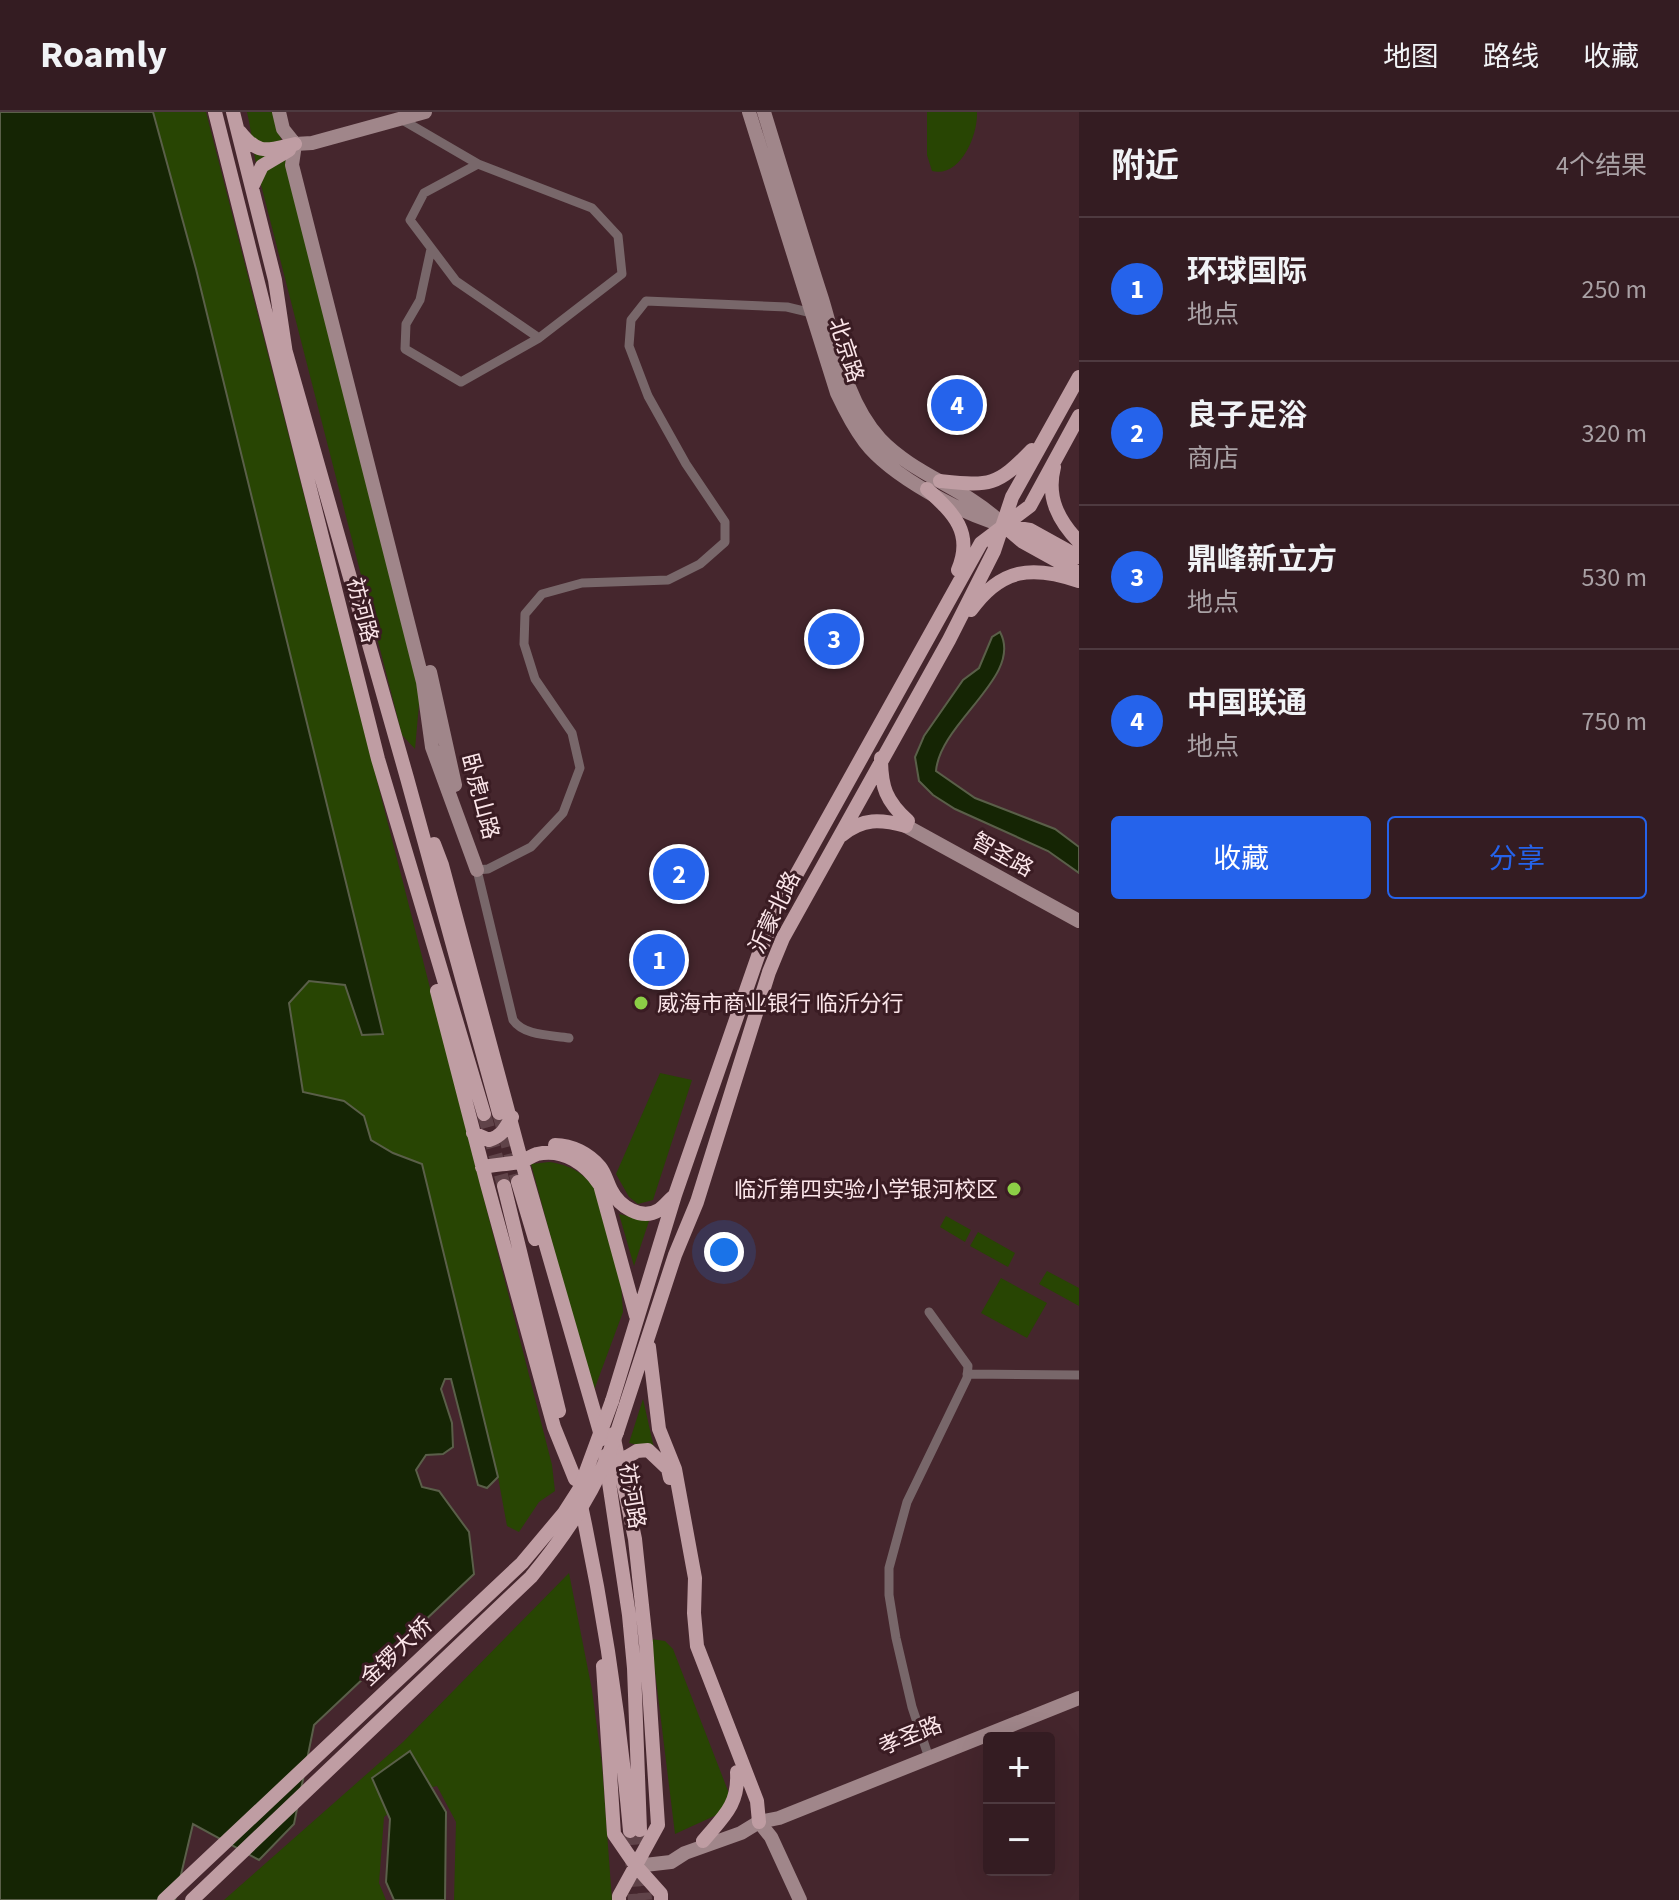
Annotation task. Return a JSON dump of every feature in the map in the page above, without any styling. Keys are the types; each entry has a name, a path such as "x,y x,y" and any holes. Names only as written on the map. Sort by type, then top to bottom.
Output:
{"main road":[{"name":"祊河路","path":"215,112 378,759 498,1115"},
{"name":"祊河路","path":"225,112 286,354 407,778 442,865 498,1115"},
{"path":"233,112 275,280 286,354"},
{"name":"卧虎山路","path":"279,112 283,129 295,144"},
{"name":"卧虎山路","path":"288,112 295,144 292,165 423,682 432,747 477,870"},
{"path":"237,128 252,147 260,151 312,143 396,115 425,112"},
{"name":"北京路","path":"749,112 837,393 850,421 866,444 885,463 977,518 1030,530 1079,557"},
{"name":"北京路","path":"764,112 838,352 862,414 894,452 983,506 1023,542 1079,573"},
{"path":"252,187 262,166 285,154 295,144"},
{"name":"沂蒙北路","path":"600,1476 675,1255 697,1202 769,972 783,938 949,640 994,551 1012,497 1079,377"},
{"name":"沂蒙北路","path":"612,1401 675,1195 758,956 780,904 981,543 1030,506 1079,416"},
{"path":"940,481 979,485 1001,479 1044,438"},
{"path":"1057,457 1052,472 1055,506 1064,526 1079,542"},
{"path":"927,489 953,513 964,543 963,558 937,620"},
{"path":"949,640 978,600 1012,573 1054,573 1079,581"},
{"path":"881,758 881,772 891,806 907,823"},
{"path":"378,759 482,1167 554,1427 575,1479"},
{"path":"836,841 865,821 907,823"},
{"name":"智圣路","path":"907,823 1079,915"},
{"name":"智圣路","path":"907,823 1079,921"},
{"path":"473,1133 489,1140 498,1137 503,1133 498,1115"},
{"path":"498,1115 521,1157 603,1444"},
{"path":"521,1157 561,1145 587,1155 602,1169 612,1192 623,1206 639,1214 657,1212 675,1195"},
{"path":"482,1167 535,1154 555,1154 582,1163 600,1185 636,1318"},
{"name":"祊河路","path":"511,1184 603,1444 634,1668 635,1830 611,1661 589,1543 511,1184"},
{"path":"552,1262 609,1418 635,1539 646,1643 658,1825 619,1900"},
{"path":"648,1340 659,1429 675,1469 695,1578 697,1646 757,1801 759,1822 773,1863 792,1900"},
{"name":"金锣大桥","path":"164,1900 522,1563 547,1535 580,1488 612,1401"},
{"path":"600,1476 637,1451 648,1450 668,1469 677,1499 692,1580 690,1648 749,1804 771,1837 800,1900"},
{"name":"金锣大桥","path":"192,1900 531,1577 576,1519 600,1476"},
{"name":"祊河路","path":"589,1543 604,1672 614,1834 636,1866 661,1894 661,1900"},
{"path":"619,1547 646,1643"},
{"name":"孝圣路","path":"636,1866 671,1862 685,1853 741,1833 759,1822 779,1818 1079,1695"},
{"name":"孝圣路","path":"636,1866 759,1822 927,1752 1079,1695"},
{"path":"703,1841 730,1810 738,1790 737,1772"}],"street":[{"path":"396,115 478,164 592,208 618,236 622,274 539,338 461,382 405,349 406,324 420,300 431,249"},
{"path":"478,164 424,193 410,220 456,281 539,338"},
{"path":"569,1038 527,1031 518,1028 513,1020 477,870 488,869 531,847 563,813 580,768 572,733 535,679 524,644 525,614 542,594 582,583 668,580 700,564 725,542 725,522 686,464 648,396 629,346 631,320 646,301 787,307 812,313"},
{"path":"927,1752 912,1707 896,1638 889,1595 889,1568 907,1502 968,1366 929,1312"},
{"path":"967,1374 1079,1375"}],"green space":[{"path":"153,112 206,112 552,1465 555,1491 539,1502 519,1532 507,1526 498,1477 422,1165 371,1140 364,1116 344,1101 303,1092 289,1003 309,981 345,985 361,1035 382,1033 196,269"},
{"path":"247,112 274,112 420,693 415,749 402,735 258,173"},
{"path":"927,112 977,112 971,143 959,162 951,168 932,171 927,155"},
{"path":"660,1073 692,1080 653,1200 638,1204 629,1197 616,1174"},
{"path":"549,1162 576,1170 596,1190 621,1284 623,1312 593,1393 531,1164"},
{"path":"619,1214 649,1221 634,1266"},
{"path":"946,1216 971,1230 965,1242 940,1227"},
{"path":"978,1232 1015,1253 1008,1267 970,1246"},
{"path":"1047,1271 1079,1288 1079,1306 1039,1284"},
{"path":"1001,1278 1047,1303 1027,1338 981,1313"},
{"path":"643,1399 654,1448 629,1443"},
{"path":"569,1573 592,1690 602,1765 612,1900 454,1900 456,1822 437,1786 413,1792 384,1817 379,1883 386,1900 224,1900 403,1742"},
{"path":"651,1639 665,1641 673,1649 730,1796 723,1812 675,1834"}],"shaded area":[{"path":"0,112 153,112 196,269 383,1034 362,1035 345,985 309,981 289,1003 303,1092 344,1101 364,1116 371,1140 422,1164 498,1477 487,1488 478,1485 451,1379 445,1379 441,1389 452,1423 453,1447 443,1454 426,1455 416,1470 422,1487 439,1491 469,1532 474,1574 314,1725 294,1824 259,1860 193,1824 175,1900 0,1900"},
{"path":"1000,632 1004,649 1001,665 951,735 936,771 975,798 1055,829 1079,847 1079,873 1048,851 955,809 933,795 919,781 915,757 924,736 963,680 979,668 992,637"},
{"path":"410,1751 446,1812 445,1900 394,1900 386,1882 390,1819 372,1778"}],"tunnel":[{"path":"499,1113 518,1182"},
{"path":"484,1114 504,1186"},
{"path":"640,1830 645,1900"},
{"path":"630,1831 635,1900"}],"place":[{"name":"中国联通","path":"957,405"},
{"name":"鼎峰新立方","path":"834,639"},
{"name":"良子足浴","path":"679,874"},
{"name":"环球国际","path":"659,960"},
{"name":"威海市商业银行 临沂分行","path":"641,1003"},
{"name":"临沂第四实验小学银河校区","path":"1014,1189"}]}
